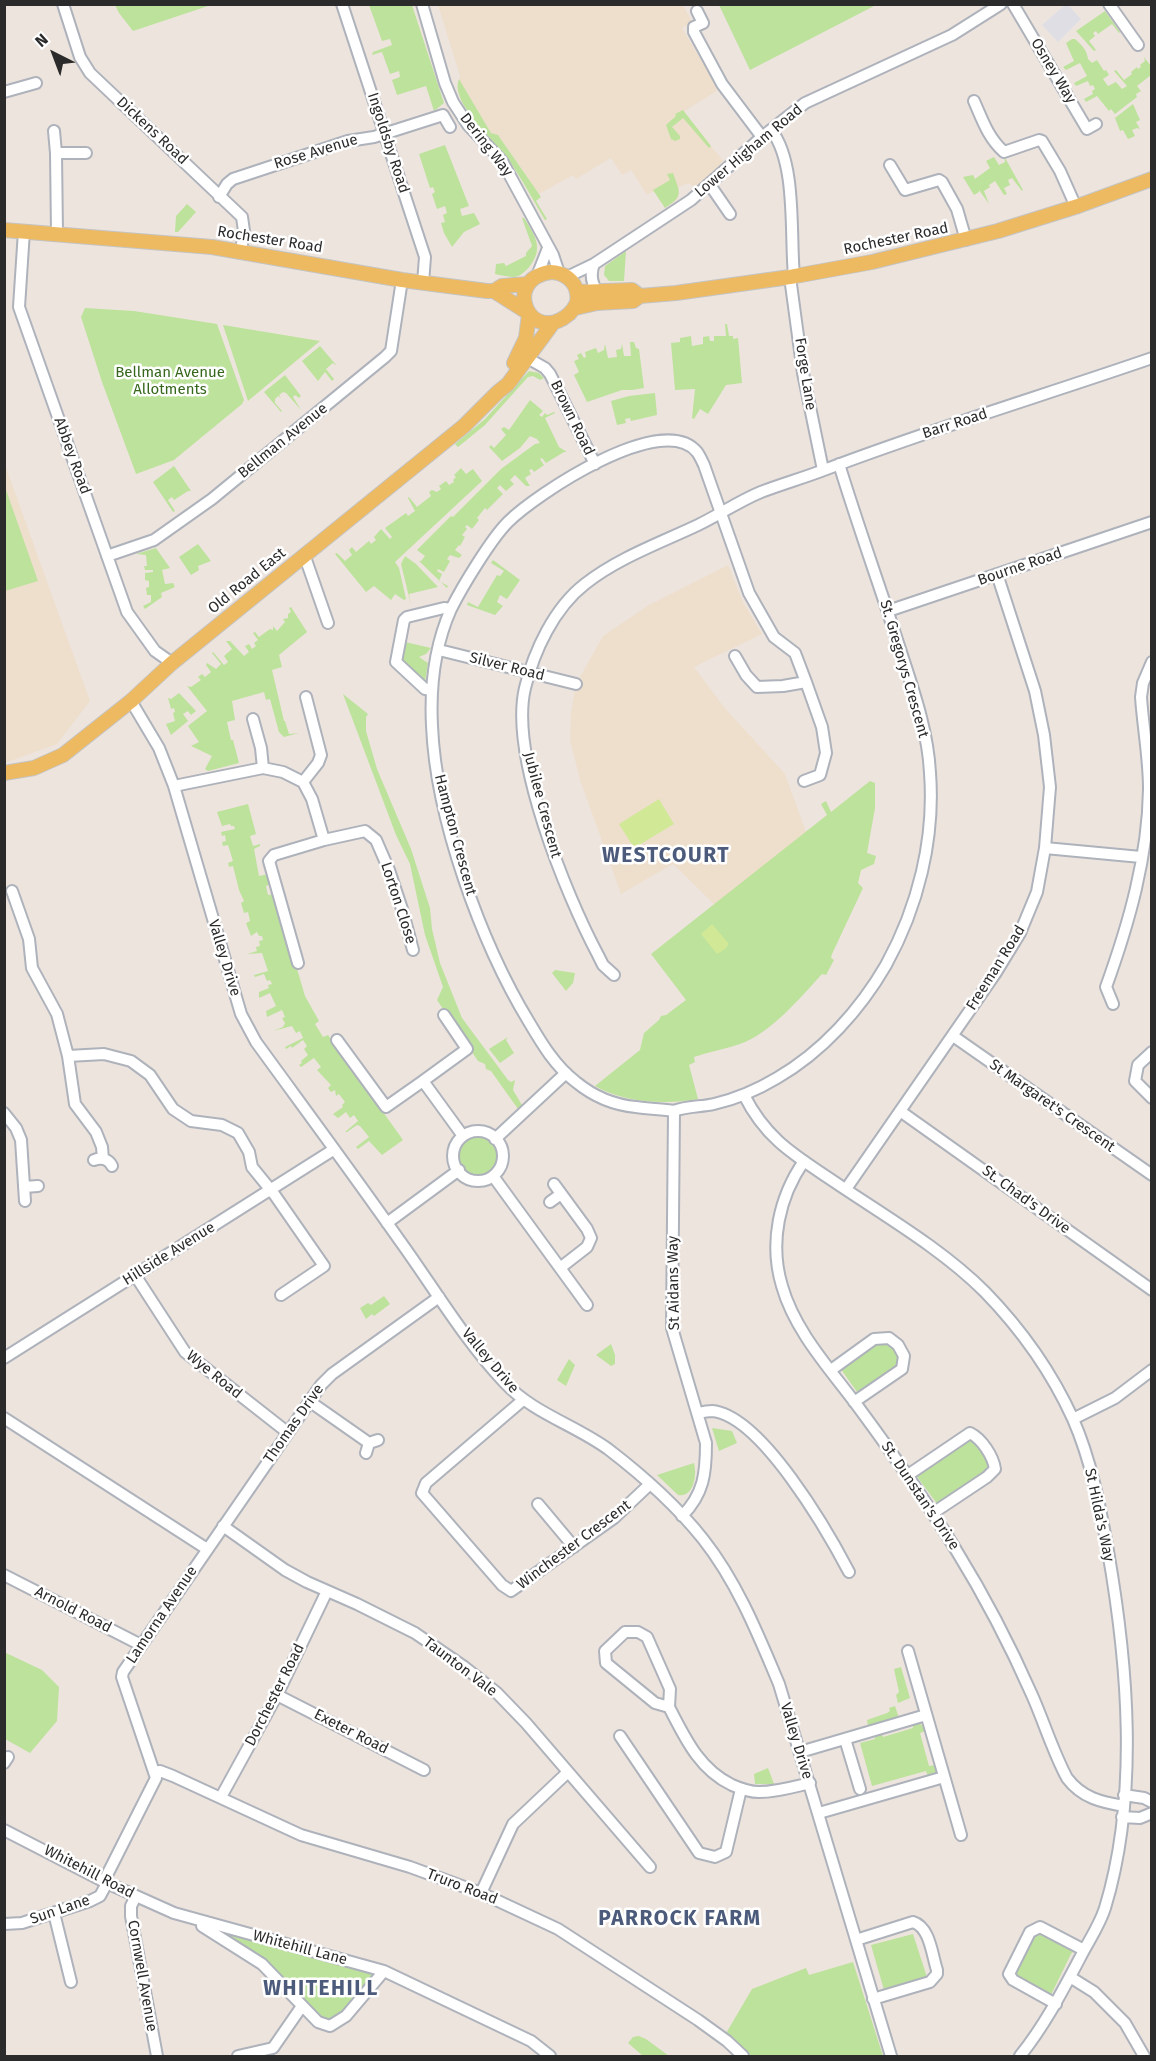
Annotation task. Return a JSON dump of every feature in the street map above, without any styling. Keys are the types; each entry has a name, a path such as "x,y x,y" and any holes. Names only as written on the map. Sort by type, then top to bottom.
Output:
{"main road":[{"name":"Rochester Road","path":"575,308 597,303 633,301 640,296 792,276 872,262 966,240 1076,207 1152,179"},
{"name":"Rochester Road","path":"4,230 212,247 402,280 494,291 502,286 532,280"},
{"path":"494,291 509,299 528,313 545,323 553,323 564,318 575,308 577,291 563,275 550,272 532,280 524,301 528,313"},
{"name":"Rochester Road","path":"577,291 632,290 640,296"},
{"name":"Old Road East","path":"523,356 528,313"},
{"name":"Old Road East","path":"4,773 34,768 63,755 131,701 172,663 464,426 508,384 523,356 553,323"}],"street":[{"name":"Dickens Road","path":"63,4 80,57 90,73 243,220 241,251"},
{"name":"Ingoldsby Road","path":"342,4 425,257 423,283"},
{"name":"Dering Way","path":"422,4 453,102 468,125 502,161 563,275"},
{"name":"Lower Higham Road","path":"563,275 593,267 680,207 710,185 762,137 815,97 952,35 1001,4"},
{"name":"Osney Way","path":"1013,4 1087,129 1096,124"},
{"path":"1108,4 1138,45"},
{"path":"698,11 708,21 694,27 694,32 722,84 762,137"},
{"path":"4,92 8,93 30,81"},
{"path":"974,101 995,144 1004,152 1038,140 1042,141 1060,171 1076,207"},
{"name":"Rose Avenue","path":"219,197 229,182 252,172 359,138 385,134 443,115 450,127"},
{"name":"Forge Lane","path":"771,130 782,149 788,172 792,276 803,373 823,471"},
{"path":"54,131 57,233"},
{"path":"56,153 86,153"},
{"path":"890,165 906,190 939,180 942,182 957,209 966,240"},
{"path":"710,185 730,214"},
{"name":"Abbey Road","path":"24,231 20,307 129,615 156,653 172,663"},
{"path":"532,280 548,248"},
{"path":"593,267 592,281 598,292"},
{"name":"Lower Higham Road","path":"577,291 593,267"},
{"name":"Bellman Avenue","path":"107,556 154,540 212,499 385,357 391,351 402,280"},
{"name":"Brown Road","path":"523,356 545,368 551,376 595,464"},
{"name":"Barr Road","path":"759,493 1152,358"},
{"name":"Hampton Crescent","path":"566,1074 537,1036 493,954 462,873 445,809 433,736 432,690 439,650 451,609 478,563 507,522 551,489 633,446 657,441 684,444 697,452 704,465 749,594 774,637 795,653 822,727 826,753 820,775 804,781"},
{"name":"St. Gregorys Crescent","path":"566,1074 591,1092 630,1107 674,1112 744,1095 797,1066 840,1027 883,970 899,939 915,898 923,868 930,820 930,773 918,708 839,464"},
{"name":"Jubilee Crescent","path":"614,975 603,965 577,912 562,877 539,807 528,762 523,727 524,690 538,651 560,609 584,584 616,564 759,493"},
{"name":"Bourne Road","path":"888,611 1152,522"},
{"path":"305,556 328,624"},
{"name":"Freeman Road","path":"846,1189 995,974 1020,933 1037,892 1045,848 1050,787 1044,735 1035,691 997,574"},
{"path":"432,690 425,689 396,662 404,619 444,608 451,609"},
{"name":"Silver Road","path":"439,650 576,684"},
{"path":"735,656 746,675 757,687 783,686 806,681"},
{"path":"1113,1004 1106,987 1128,924 1145,840 1150,788 1140,696 1152,662"},
{"path":"303,782 318,763 321,755 306,697"},
{"name":"Valley Drive","path":"131,701 159,748 174,786 241,1014 256,1042 486,1362 523,1400 606,1448 650,1484 704,1540 755,1626 779,1684 891,2056"},
{"path":"253,719 261,748 263,768"},
{"path":"174,786 263,768 283,772 303,782 312,799 324,840"},
{"name":"Lorton Close","path":"298,963 269,861 274,855 364,831 376,840 392,878 413,950"},
{"path":"1045,848 1141,857"},
{"path":"12,891 29,939 32,968 57,1014 68,1056 75,1104 96,1132 102,1147 103,1162"},
{"path":"337,1040 386,1107 467,1049 444,1015"},
{"name":"St Margaret's Crescent","path":"953,1036 1152,1175"},
{"path":"1152,1052 1138,1065 1136,1081 1152,1098"},
{"path":"68,1056 104,1054 130,1061 150,1075 173,1109 191,1121 222,1125 238,1133 249,1152 252,1167 327,1269 281,1295"},
{"path":"495,1139 566,1074"},
{"path":"423,1081 463,1136"},
{"name":"St Hilda's Way","path":"744,1095 757,1118 774,1139 918,1239 985,1292 1018,1330 1055,1386 1073,1419 1091,1471 1100,1507 1119,1621 1125,1731 1124,1806 1114,1875 1104,1912 1056,2004 1020,2056"},
{"name":"St Aidans Way","path":"674,1112 672,1328 706,1443 702,1489 695,1503 682,1516"},
{"name":"St. Chad's Drive","path":"900,1112 1152,1290"},
{"path":"4,1113 21,1138 25,1201"},
{"path":"479,1131 489,1134 502,1148 503,1157 500,1168 493,1176 485,1180 473,1180 455,1166 456,1144 463,1136 479,1131"},
{"name":"Hillside Avenue","path":"4,1358 333,1150"},
{"name":"St. Dunstan's Drive","path":"804,1161 793,1178 780,1212 776,1237 777,1266 791,1312 908,1475 980,1590 1010,1648 1067,1778 1087,1796 1103,1803 1124,1806 1145,1798 1152,1802"},
{"path":"387,1223 459,1170"},
{"path":"493,1176 587,1305"},
{"path":"554,1184 587,1229 591,1239 587,1247 560,1268"},
{"path":"24,1187 38,1186"},
{"path":"550,1202 561,1194"},
{"name":"Wye Road","path":"135,1275 187,1354 288,1432"},
{"path":"579,1294 590,1286"},
{"name":"Thomas Drive","path":"223,1526 327,1378 439,1297"},
{"path":"831,1370 874,1339 889,1338 898,1345 904,1356 902,1369 854,1402"},
{"path":"1073,1419 1115,1398 1152,1370"},
{"name":"Winchester Crescent","path":"523,1400 426,1483 422,1493 500,1582 511,1591 617,1515 650,1484"},
{"path":"309,1401 371,1445"},
{"path":"699,1413 712,1411 744,1425 786,1472 834,1544 849,1572"},
{"path":"4,1418 207,1549"},
{"path":"908,1475 970,1432 977,1437 994,1460 995,1469 987,1477 933,1513"},
{"path":"538,1504 574,1547"},
{"name":"Lamorna Avenue","path":"155,1772 122,1676 223,1526"},
{"name":"Taunton Vale","path":"223,1526 285,1570 415,1633 497,1692 651,1867"},
{"name":"Arnold Road","path":"4,1575 141,1645"},
{"name":"Dorchester Road","path":"221,1797 277,1695 327,1591"},
{"path":"669,1707 655,1703 606,1663 605,1650 625,1632 638,1632 647,1637 670,1689 669,1707 700,1762 719,1778 741,1789 757,1792 780,1791 810,1783"},
{"path":"908,1651 961,1835"},
{"name":"Exeter Road","path":"277,1695 424,1770"},
{"path":"800,1752 926,1715"},
{"path":"620,1736 697,1851 720,1855 733,1863"},
{"path":"845,1738 860,1789"},
{"name":"Truro Road","path":"155,1772 162,1771 301,1835 410,1867 481,1893 558,1929 698,2020 743,2056"},
{"path":"106,1882 151,1790 156,1778 155,1772"},
{"path":"481,1893 513,1824 568,1772"},
{"path":"819,1813 944,1777"},
{"path":"720,1855 741,1789"},
{"path":"1124,1806 1140,1818 1152,1813"},
{"name":"Whitehill Road","path":"4,1830 106,1882 174,1913"},
{"name":"Sun Lane","path":"4,1924 22,1923 100,1896 106,1882"},
{"name":"Cornwell Avenue","path":"136,1896 131,1906 131,1916 157,2056"},
{"path":"54,1913 71,1982"},
{"name":"Whitehill Lane","path":"174,1913 384,1971 531,2041 550,2056"},
{"path":"191,1919 262,1964 318,2022 330,2026 346,2016 384,1971"},
{"path":"856,1940 913,1922 924,1930 937,1970 937,1974 930,1982 873,1999"},
{"path":"1056,2004 1013,1980 1009,1974 1030,1932 1040,1927 1084,1950"},
{"path":"1070,1977 1094,1992 1125,2023 1144,2056"},
{"path":"238,2056 274,2052 302,2006"}],"shaded area":[{"path":"438,5 683,5 692,22 682,28 717,91 683,112 725,163 697,186 689,183 679,187 678,199 665,208 654,191 647,195 631,170 622,175 611,158 576,179 573,175 539,194 503,142 497,135 491,133 459,80 460,76"},
{"path":"1065,5 1068,5 1081,19 1058,42 1042,25"},
{"path":"4,462 90,701 57,744 5,763"},
{"path":"728,565 743,602 762,634 694,667 724,707 785,774 806,832 715,905 673,864 621,894 580,780 570,740 571,712 576,684 603,636 649,605"}],"green space":[{"path":"115,5 211,5 133,31"},
{"path":"369,5 412,5 444,103 434,111 426,86 397,95 392,80 400,77 399,71 390,74 382,52 372,55 373,52 392,45 390,39 382,41"},
{"path":"719,5 876,5 750,70"},
{"path":"1105,11 1120,32 1112,24 1098,34 1096,31 1093,33 1095,36 1089,41 1096,50 1094,51 1076,31"},
{"path":"1072,39 1082,46 1092,63 1097,60 1104,71 1106,70 1109,75 1103,79 1108,86 1116,82 1122,89 1127,86 1114,71 1116,70 1124,80 1137,67 1138,69 1141,67 1140,65 1145,61 1144,57 1151,66 1151,75 1137,86 1141,91 1136,94 1137,97 1115,114 1111,109 1109,111 1097,96 1086,102 1084,99 1093,94 1092,91 1095,89 1088,81 1076,86 1074,83 1087,76 1080,63 1066,70 1063,67 1074,61 1066,43"},
{"path":"459,79 491,133 498,135 541,197 536,201 547,219 545,220 508,159 467,110 458,89"},
{"path":"1133,104 1140,120 1136,122 1140,129 1132,130 1135,136 1128,139 1123,130 1120,131 1115,118"},
{"path":"683,110 711,146 709,148 683,118 672,127 680,139 675,141 671,139 666,125 676,116 675,114"},
{"path":"445,145 469,206 460,209 462,216 474,213 480,224 464,232 452,247 441,223 445,222 443,215 447,213 445,206 437,209 432,194 435,192 433,187 430,188 419,154"},
{"path":"1004,156 1023,190 1012,178 1008,180 1010,185 1004,188 1007,194 1004,195 995,181 984,191 989,204 979,190 974,195 963,177 973,175 975,179 990,168 986,161 994,157 999,165 1005,162"},
{"path":"673,173 679,194 665,208 653,190 670,180 667,174"},
{"path":"187,204 196,212 178,232 175,232 176,216"},
{"path":"522,218 533,232 536,241 535,257 530,266 518,276 495,274 496,264 504,263 506,266 526,256 532,246"},
{"path":"626,251 624,281 609,281 604,275 605,266"},
{"name":"Bellman Avenue Allotments","path":"85,308 134,311 217,324 244,400 242,404 174,460 136,474 81,317"},
{"path":"725,324 727,324 729,336 733,336 733,339 738,338 742,383 726,385 708,414 700,409 694,419 692,418 695,389 675,390 671,343 680,342 680,338 691,336 692,346 703,344 703,337 709,336 710,341 714,341 714,336 726,336"},
{"path":"223,325 320,341 248,401"},
{"path":"630,342 634,342 636,348 639,349 644,388 622,390 587,402 574,375 579,372 574,361 579,359 577,355 581,353 584,358 586,357 585,352 596,348 598,353 604,350 605,344 608,358 617,357 616,350 621,349 622,344 624,356 631,356"},
{"path":"320,346 337,366 333,363 326,369 334,379 332,381 325,372 318,381 302,361"},
{"path":"529,371 539,373 544,378 540,380 533,376 528,377 485,425 458,447 455,444 485,419"},
{"path":"285,375 301,396 293,397 301,410 283,392 279,395 281,398 278,396 275,399 281,412 264,392"},
{"path":"655,393 657,415 631,421 630,418 625,419 626,423 617,425 611,401"},
{"path":"530,400 543,411 539,415 542,417 545,413 547,415 554,412 545,418 559,447 567,452 546,463 542,458 540,459 544,465 534,472 532,469 529,470 531,474 525,478 530,486 526,486 515,475 510,480 514,484 506,491 500,485 497,488 503,494 487,510 485,508 472,529 467,525 465,527 467,529 462,535 465,537 455,550 462,555 459,558 450,555 447,559 450,561 444,572 438,569 437,571 442,574 439,580 419,561 425,556 417,550 501,469 535,444 540,443 530,436 520,448 502,461 489,447 491,445 494,448 506,435 501,429 504,427 509,430"},
{"path":"174,466 191,491 174,500 172,497 168,500 175,511 173,512 153,482"},
{"path":"461,468 466,474 473,469 482,481 395,562 399,568 406,599 395,594 391,600 374,586 366,592 335,554 337,553 345,561 352,555 349,550 352,547 356,552 369,541 371,544 376,540 374,537 381,529 390,539 392,537 385,528 406,513 408,516 415,511 409,497 417,507 431,496 429,492 432,490 437,492 441,489 439,486 446,481 449,485 454,482 456,477 454,475"},
{"path":"5,487 38,581 4,591"},
{"path":"198,544 211,561 198,566 199,570 191,575 179,557"},
{"path":"156,548 170,568 162,570 165,584 173,583 175,587 161,593 162,597 145,609 143,606 151,602 151,595 147,595 146,588 149,587 149,581 145,580 145,573 153,572 153,570 145,570 146,555 136,554"},
{"path":"405,556 438,587 409,594 411,605 401,564"},
{"path":"493,560 520,580 507,599 500,595 497,602 503,606 495,615 467,605 468,602 478,607 497,575 500,576 504,571 491,563"},
{"path":"291,607 307,632 279,655 282,667 272,670 289,734 299,733 284,737 279,732 270,699 266,700 264,692 232,701 235,720 227,722 239,763 208,771 205,769 212,756 191,746 199,742 188,726 207,711 187,686 191,687 201,680 198,677 202,674 205,677 211,672 207,663 216,669 221,664 213,652 224,665 228,662 224,656 232,649 226,641 230,641 244,656 249,652 245,646 249,644 252,649 256,646 254,643 258,640 253,633 255,632 259,637 270,629 273,630 273,626 277,631 285,622 283,619 288,618"},
{"path":"405,642 431,648 419,657 428,663 425,682 399,662"},
{"path":"179,693 196,711 191,715 188,711 183,714 188,721 171,735 166,724 175,721 173,713 175,712 174,708 171,709 168,698 171,699"},
{"path":"343,694 368,714 366,731 377,769 411,849 430,908 440,963 462,1018 508,1080 511,1082 515,1080 513,1090 522,1105 518,1109 491,1071 486,1069 485,1064 478,1061 437,1000 443,987 425,935 410,864 396,835"},
{"path":"870,781 875,783 875,808 867,853 876,856 874,864 861,870 858,883 863,888 832,954 831,958 834,960 826,975 822,974 774,1024 763,1032 734,1046 694,1057 695,1062 689,1065 698,1099 673,1102 646,1101 619,1096 595,1086 640,1050 644,1033 661,1016 666,1015 686,1000 651,954 827,815 821,804 826,801 831,812"},
{"path":"659,799 674,824 634,848 619,824"},
{"path":"248,804 256,834 250,836 253,846 260,844 254,849 259,876 269,874 271,884 266,886 268,895 275,894 305,996 319,1021 315,1024 323,1037 328,1035 403,1140 382,1155 369,1141 358,1149 356,1147 369,1137 357,1125 345,1132 358,1121 354,1115 350,1118 346,1112 338,1118 333,1114 343,1107 345,1102 339,1094 336,1096 335,1090 331,1092 328,1088 331,1085 317,1070 321,1067 314,1058 301,1067 299,1065 308,1055 304,1049 307,1046 303,1040 292,1048 291,1046 286,1049 285,1047 303,1038 300,1031 296,1033 292,1026 273,1031 283,1027 285,1023 282,1018 285,1017 282,1010 267,1017 266,1011 276,1006 270,993 259,998 259,992 269,988 268,985 272,984 270,980 267,981 264,974 255,977 254,975 268,971 262,953 247,954 257,951 256,947 260,946 259,941 263,940 257,932 251,936 246,923 250,921 248,912 244,913 241,903 244,901 233,866 229,867 228,863 233,861 228,845 223,846 222,842 226,841 225,835 222,836 221,832 235,829 234,826 230,824 222,826 217,812"},
{"path":"712,924 729,944 717,954 701,934"},
{"path":"555,970 575,973 573,983 566,991 552,973"},
{"path":"508,1037 506,1040 514,1053 500,1063 489,1049"},
{"path":"478,1137 492,1142 497,1156 492,1170 478,1175 464,1170 459,1156 464,1142"},
{"path":"384,1296 390,1304 366,1319 360,1308 368,1303 371,1305"},
{"path":"880,1341 889,1342 900,1357 899,1367 860,1396 840,1368"},
{"path":"611,1344 615,1364 611,1366 596,1355"},
{"path":"569,1359 575,1365 566,1386 557,1380"},
{"path":"712,1428 732,1431 737,1443 719,1451"},
{"path":"970,1437 992,1463 992,1470 938,1505 915,1474"},
{"path":"694,1463 693,1485 688,1493 683,1495 678,1495 657,1475"},
{"path":"4,1652 42,1670 59,1687 57,1721 30,1753 5,1739"},
{"path":"901,1667 910,1698 898,1703 896,1695 899,1692 894,1669"},
{"path":"895,1706 899,1718 868,1726 867,1720 887,1713 890,1711 889,1708"},
{"path":"912,1722 919,1722 926,1731 920,1733 929,1766 936,1765 938,1774 929,1779 926,1771 872,1786 860,1743 875,1739 874,1733 881,1731 883,1737 913,1728"},
{"path":"768,1768 774,1784 755,1784 754,1774"},
{"path":"1044,1932 1077,1948 1071,1954 1049,1999 1014,1975 1031,1936"},
{"path":"225,1933 374,1974 374,1978 369,1980 349,2002 345,2011 326,2019 311,2010 224,1935"},
{"path":"913,1934 927,1977 884,1990 871,1945"},
{"path":"853,1962 883,2056 750,2056 725,2035 752,1989 806,1968 809,1975"},
{"path":"639,2036 669,2056 643,2056 628,2043 633,2037"}],"district":[{"name":"WESTCOURT","path":"666,856"},
{"name":"PARROCK FARM","path":"680,1919"},
{"name":"WHITEHILL","path":"321,1989"}]}
